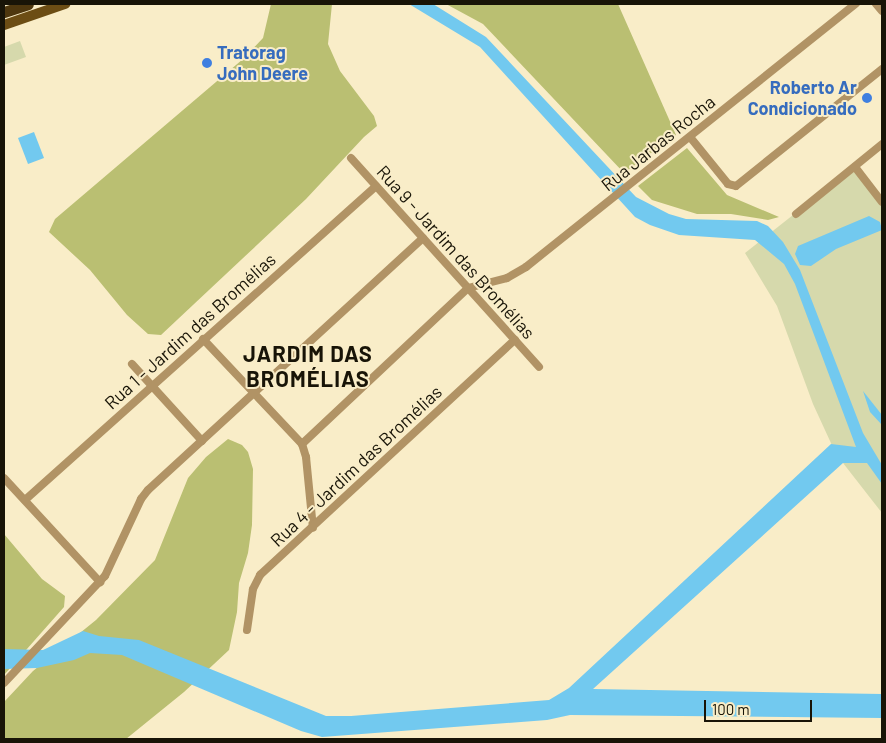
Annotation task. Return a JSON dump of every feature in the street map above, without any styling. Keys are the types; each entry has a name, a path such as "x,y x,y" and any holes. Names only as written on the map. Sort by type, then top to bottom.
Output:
{"highway":[{"path":"4,12 28,4"}],"main road":[{"path":"4,25 65,4"}],"street":[{"name":"Rua Jarbas Rocha","path":"468,288 502,280 519,272 856,4"},
{"path":"876,4 882,11"},
{"path":"690,137 728,184 733,187 744,182 882,69"},
{"path":"796,214 882,144"},
{"name":"Rua 9 - Jardim das Bromélias","path":"351,158 539,367"},
{"path":"855,167 882,202"},
{"name":"Rua 1 - Jardim das Bromélias","path":"25,500 376,186"},
{"path":"4,683 100,582 110,566 141,500 202,441 423,238"},
{"path":"302,444 468,288"},
{"path":"203,339 302,444 306,457 313,528"},
{"name":"Rua 4 - Jardim das Bromélias","path":"247,630 256,580 515,340"},
{"path":"132,364 202,441"},
{"path":"4,478 100,582"}],"green space":[{"path":"271,4 332,4 328,44 340,71 374,116 377,126 364,137 306,199 161,335 148,334 127,315 90,270 49,232 55,219 243,59 263,38"},
{"path":"446,4 618,4 676,135 624,173 483,24"},
{"path":"20,41 26,57 4,65 4,47"},
{"path":"687,148 727,195 779,217 768,220 731,214 697,214 652,200 638,186"},
{"path":"855,166 882,201 882,513 836,454 813,404 777,306 745,253"},
{"path":"228,439 242,445 248,452 253,469 252,525 248,553 239,583 237,612 229,650 184,692 126,739 4,739 4,702 33,671 96,620 155,560 188,478 206,457"},
{"path":"4,534 42,579 65,596 64,607 4,675"}],"water":[{"path":"409,4 433,4 486,37 636,197 669,214 686,219 757,221 768,226 783,242 800,270 863,433 882,465 882,484 867,463 843,463 593,689 882,694 882,718 570,715 547,720 322,737 301,731 122,655 90,653 74,660 37,668 4,669 4,649 43,650 83,631 99,636 139,640 326,716 351,716 549,700 569,688 831,444 856,447 795,284 784,264 755,240 679,235 650,225 635,217 480,47"},
{"path":"34,132 44,158 28,164 18,138"},
{"path":"869,216 880,222 882,230 836,249 811,266 800,265 795,254 798,246"},
{"path":"863,391 882,415 882,425 870,412"}],"place":[{"name":"Tratorag John Deere","path":"207,63"},
{"name":"Roberto Ar Condicionado","path":"867,98"}],"district":[{"name":"JARDIM DAS BROMÉLIAS","path":"308,366"}]}
